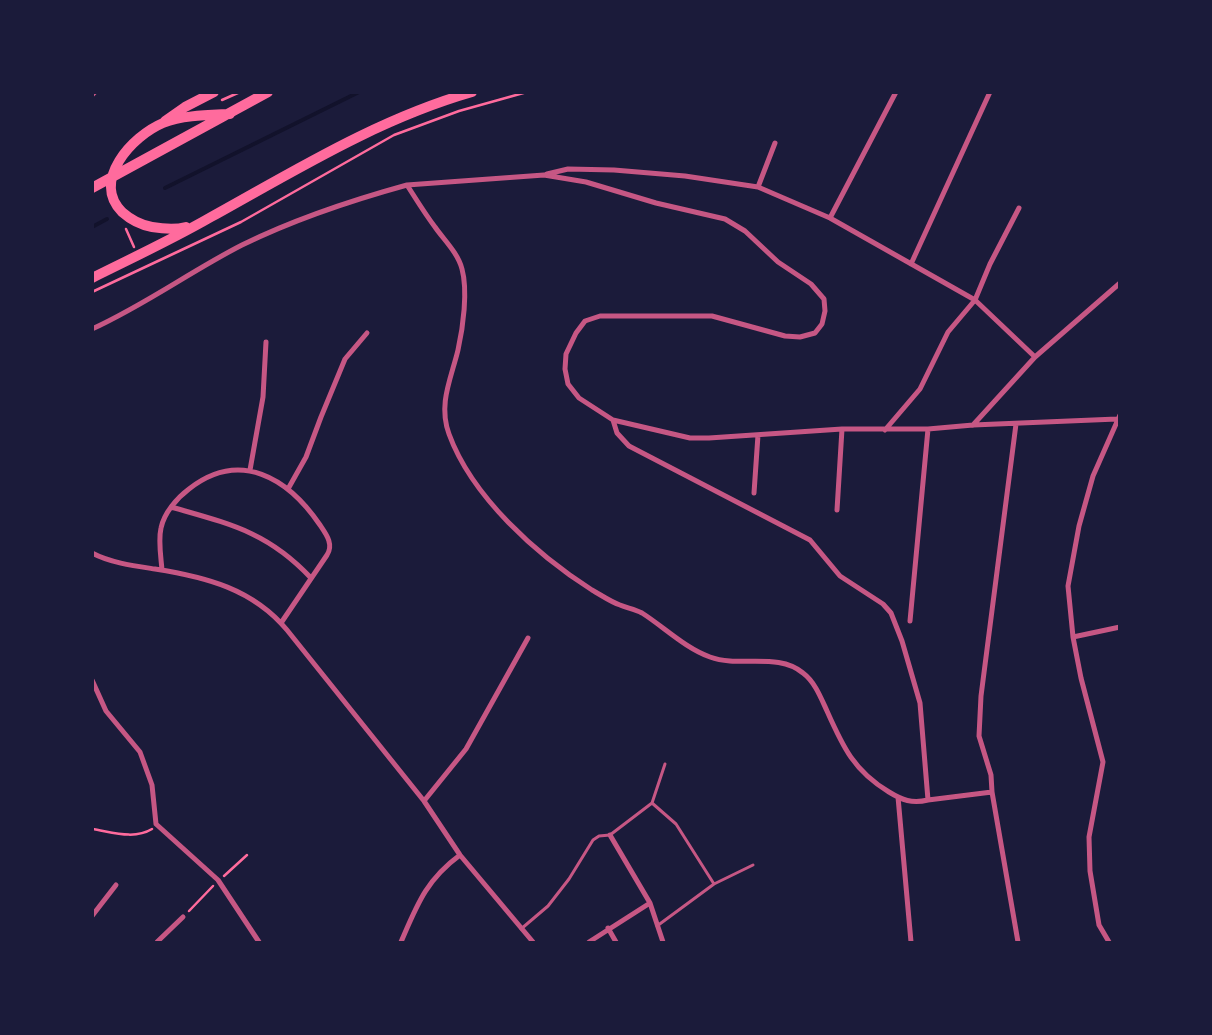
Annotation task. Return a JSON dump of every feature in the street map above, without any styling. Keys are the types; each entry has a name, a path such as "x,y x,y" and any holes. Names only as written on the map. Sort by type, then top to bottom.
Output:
{"main road":[{"path":"209,219 181,228 145,226 128,218 117,206 112,196 112,178 125,152 137,139 164,123 184,107 214,92"},
{"path":"92,188 268,92"},
{"path":"92,278 209,219 354,138 405,115 472,92"},
{"path":"164,123 196,116 230,114"}],"street":[{"path":"830,218 896,92"},
{"path":"911,264 990,92"},
{"path":"758,187 775,142"},
{"path":"92,329 240,246 289,222 350,200 407,186 544,175 568,169 614,170 685,176 758,187 830,218 975,300 1035,357"},
{"path":"544,175 586,182 656,203 725,219 745,231 778,262 811,284 824,299 825,315 822,324 815,333 800,337 785,336 712,316 600,316 585,321 576,333 566,354 565,369 568,384 579,398 613,420 690,438 842,429 928,429 1118,417 1093,476 1071,562 1068,586 1073,637 1089,714 1102,756 1102,776 1089,837 1090,871 1099,925 1109,942"},
{"path":"407,186 457,256 462,267 464,279 462,324 458,352 446,391 446,422 462,459 484,493 511,526 530,545 591,589 618,605 638,610 697,651 726,661 778,662 802,672 821,697 841,744 855,766 877,785 898,797 908,802 992,792"},
{"path":"886,430 920,389 948,332 975,300 990,264 1020,208"},
{"path":"973,425 1035,357 1120,283"},
{"path":"288,488 306,457 320,416 345,359 368,333"},
{"path":"250,470 264,397 266,342"},
{"path":"613,420 617,433 629,446 810,540 840,576 883,604 891,613 902,641 920,703 928,800"},
{"path":"1016,424 981,696 979,736 991,775 992,792 1018,942"},
{"path":"837,510 842,429"},
{"path":"910,621 928,429"},
{"path":"754,493 758,435"},
{"path":"162,570 160,530 171,507 187,490 217,473 231,469 250,470 269,477 288,488 302,501 329,538 330,551 281,623"},
{"path":"171,507 238,526 257,535 281,549 311,578"},
{"path":"92,553 130,565 222,583 236,589 266,609 281,623 424,801 460,855 520,930 533,942"},
{"path":"1073,637 1120,627"},
{"path":"424,801 466,749 528,638"},
{"path":"92,680 106,711 140,752 152,785 156,824 218,880 259,942"},
{"path":"898,797 911,942"},
{"path":"610,835 650,903 663,942"},
{"path":"401,942 421,896 432,880 460,855"},
{"path":"92,916 116,885"},
{"path":"589,942 608,928 650,903"},
{"path":"157,942 183,917"},
{"path":"608,928 616,942"}],"lane":[{"path":"520,930 548,906 569,879 594,840 599,836 610,835 652,803 665,764"},
{"path":"652,803 676,824 714,884"},
{"path":"657,926 714,884 753,865"}],"path":[{"path":"92,292 241,222 394,135 459,111 526,92"},
{"path":"92,828 131,835 142,834 156,824"}],"waterway":[{"path":"165,188 359,92"},
{"path":"92,227 107,219"}]}
